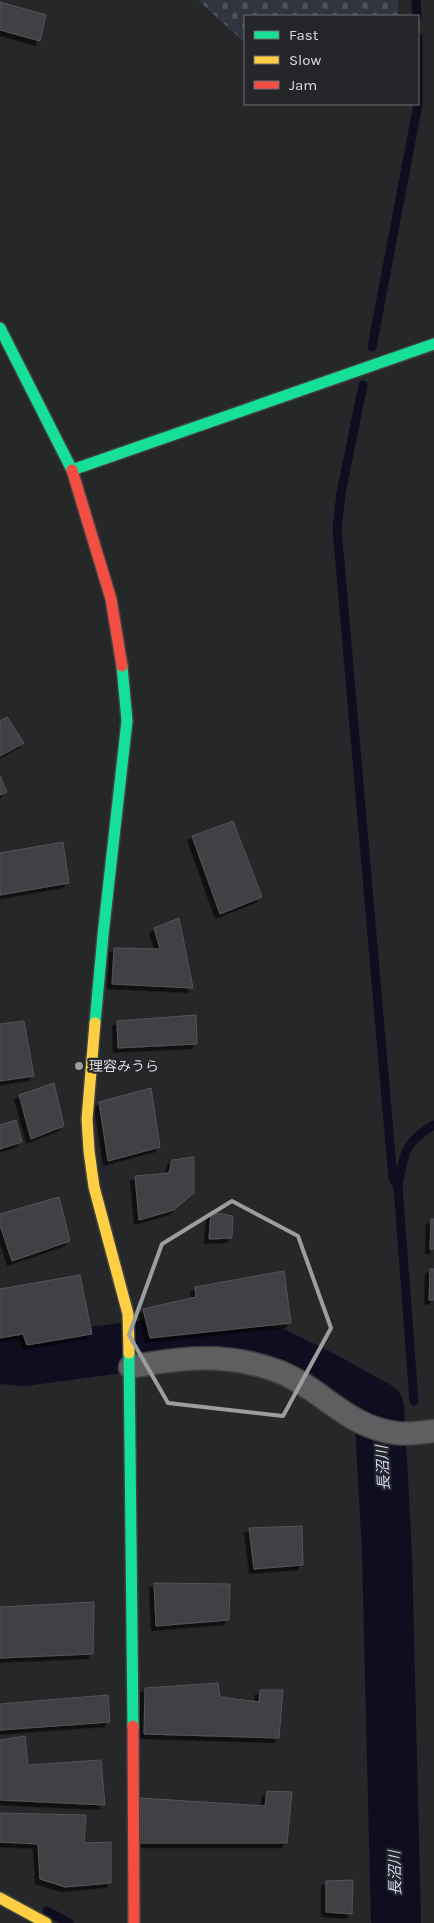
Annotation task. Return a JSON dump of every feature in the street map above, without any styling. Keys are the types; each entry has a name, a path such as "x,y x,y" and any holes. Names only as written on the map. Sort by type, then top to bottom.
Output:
{"street":[{"path":"0,328 72,470 111,598 124,679 126,721 124,752 103,935 87,1119 94,1187 128,1314 130,1363 134,1923"},
{"path":"72,470 434,344"},
{"path":"130,1363 199,1357 227,1358 280,1372 308,1388 345,1415 372,1428 397,1434 434,1431"},
{"path":"0,1898 46,1923"}],"highlighted area":[{"path":"232,1201 298,1236 331,1328 283,1416 168,1403 129,1335 162,1244"}],"green space":[{"path":"198,0 398,0 398,15 244,15 244,42"}],"building":[{"path":"0,2 46,15 40,41 0,30"},
{"path":"7,717 24,743 0,756 0,721"},
{"path":"0,776 7,792 0,795"},
{"path":"233,821 262,897 220,914 192,836"},
{"path":"63,842 69,883 0,895 0,853"},
{"path":"179,918 193,988 112,984 114,948 160,949 154,928"},
{"path":"196,1015 197,1044 118,1048 117,1021"},
{"path":"24,1021 34,1076 0,1081 0,1024"},
{"path":"54,1083 64,1126 31,1139 19,1095"},
{"path":"151,1088 160,1147 108,1161 99,1102"},
{"path":"16,1120 22,1142 0,1149 0,1125"},
{"path":"194,1157 194,1193 174,1210 139,1220 135,1176 169,1173 172,1160"},
{"path":"59,1197 70,1241 12,1261 0,1225 0,1214"},
{"path":"211,1212 233,1216 232,1238 209,1239"},
{"path":"431,1219 434,1219 434,1249 430,1249"},
{"path":"430,1269 434,1269 434,1300 429,1300"},
{"path":"284,1271 291,1323 150,1338 143,1309 196,1297 195,1287"},
{"path":"80,1275 92,1334 27,1345 23,1334 0,1338 0,1289"},
{"path":"302,1526 303,1565 254,1569 249,1528"},
{"path":"154,1583 230,1584 229,1620 156,1626"},
{"path":"94,1602 93,1654 0,1658 0,1607"},
{"path":"218,1683 220,1697 259,1702 260,1690 283,1690 279,1738 144,1734 145,1688"},
{"path":"108,1695 110,1722 0,1730 0,1704"},
{"path":"25,1736 28,1765 101,1760 105,1805 0,1800 0,1740"},
{"path":"267,1791 292,1792 287,1843 140,1843 140,1798 265,1806"},
{"path":"0,1813 86,1815 84,1843 111,1842 111,1883 65,1887 40,1879 38,1844 0,1842"},
{"path":"353,1880 352,1914 326,1912 326,1881"}],"waterway":[{"path":"416,0 417,15"},
{"path":"372,347 418,105"},
{"path":"363,385 341,493 337,528 393,1179 398,1186"},
{"path":"414,1401 398,1186 404,1157 411,1143 434,1125"},
{"name":"長沼川","path":"0,1359 24,1361 159,1343 222,1343 276,1353 379,1407 387,1553 396,1923"},
{"path":"47,1911 69,1923"}],"traffic: fast":[{"path":"0,328 72,470 434,344"},
{"path":"95,1023 127,721 122,666"},
{"path":"129,1353 133,1726"}],"traffic: slow":[{"path":"95,1023 87,1119 89,1151 94,1187 128,1314 129,1353"},
{"path":"0,1898 46,1923"}],"traffic: jam":[{"path":"72,470 111,599 122,666"},
{"path":"133,1726 134,1923"}],"place":[{"name":"理容みうら","path":"79,1066"}]}
